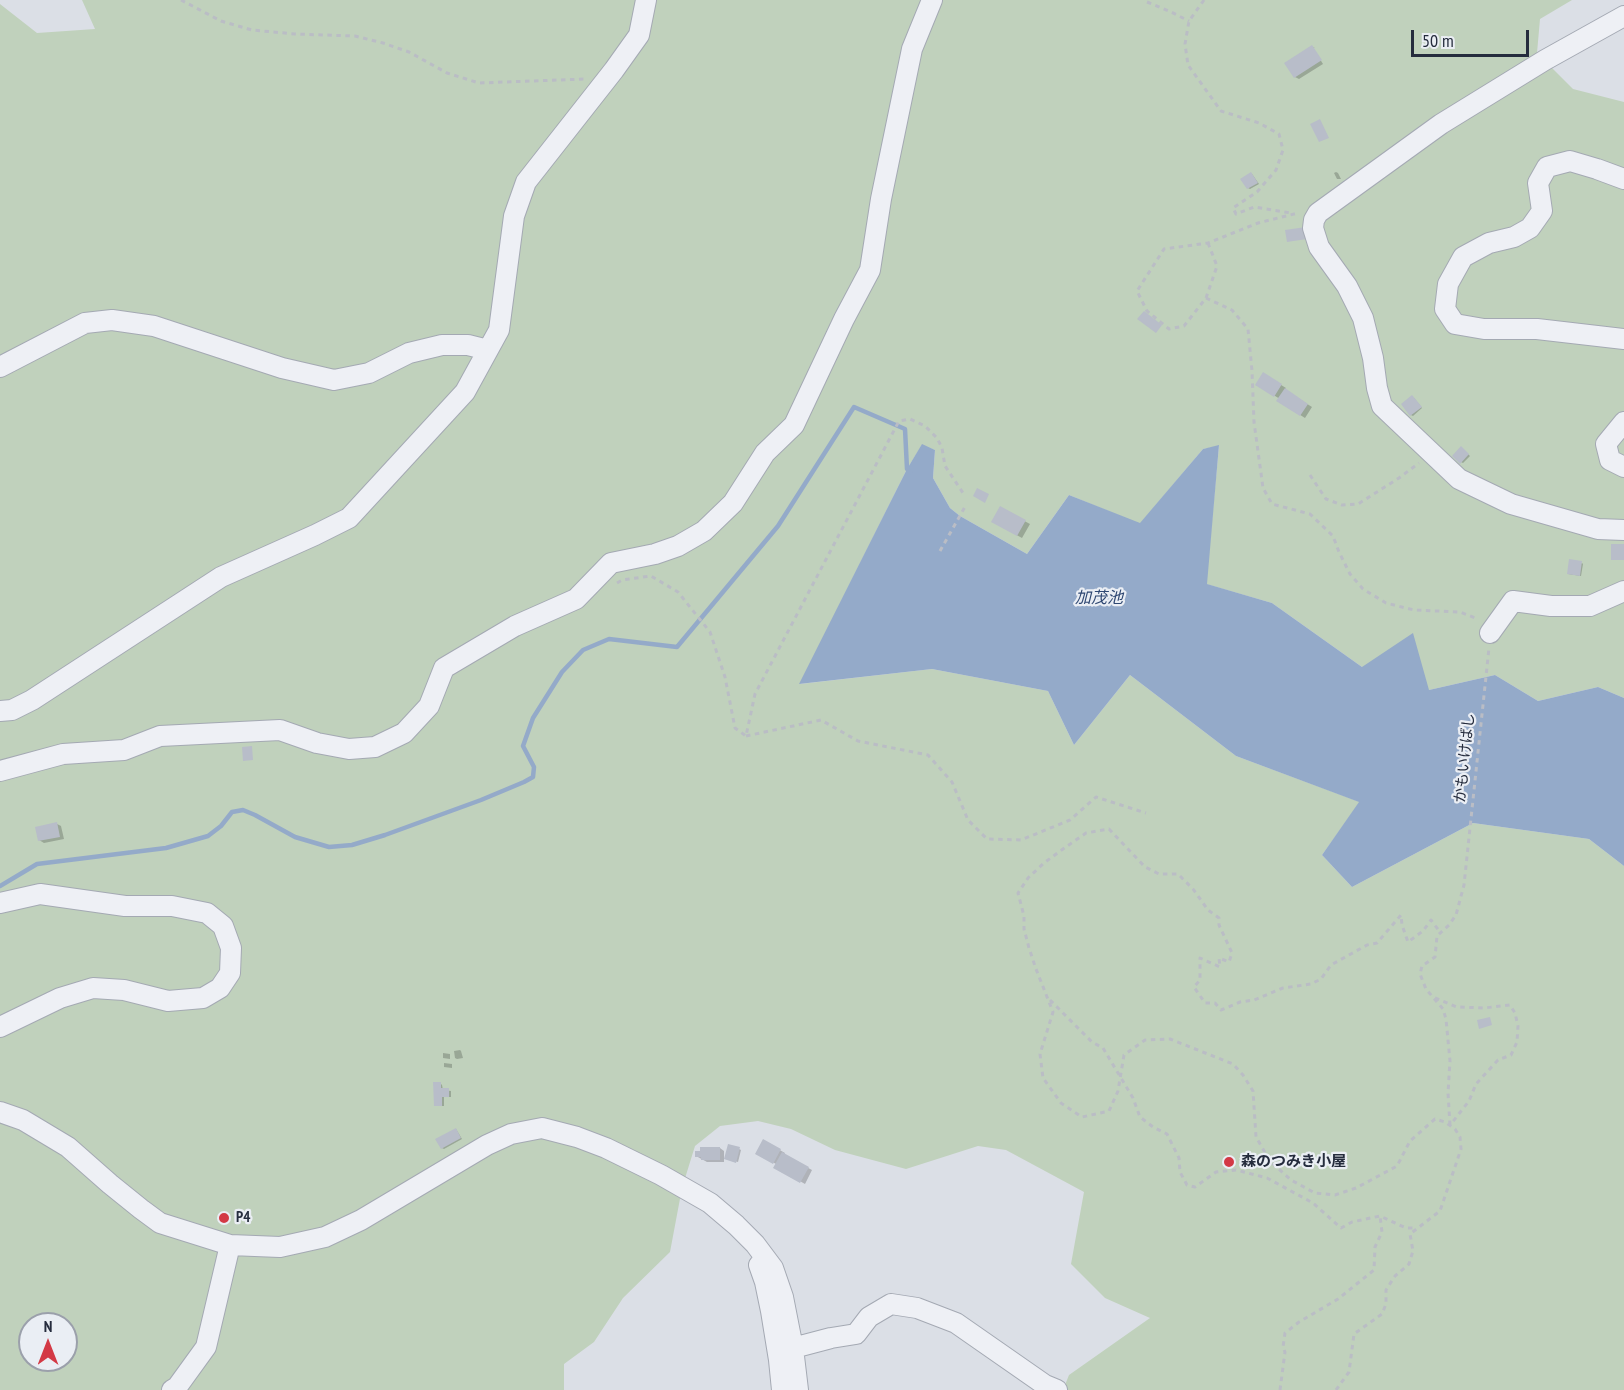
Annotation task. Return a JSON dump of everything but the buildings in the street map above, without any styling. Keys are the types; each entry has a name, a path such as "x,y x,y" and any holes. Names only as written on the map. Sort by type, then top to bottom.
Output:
{"street":[{"path":"0,711 12,710 32,700 221,577 349,518 465,392 499,330 514,216 526,182 639,35 646,0"},
{"path":"0,771 63,754 124,750 160,736 280,730 317,743 350,749 375,747 404,733 429,706 444,668 515,626 576,599 611,563 656,554 678,546 704,531 733,502 765,453 794,425 870,270 881,199 912,49 933,0"},
{"path":"1624,16 1545,60 1441,124 1318,213 1313,228 1319,247 1347,286 1363,318 1382,406 1459,479 1511,504 1598,529 1624,530"},
{"path":"1624,179 1570,161 1547,167 1538,183 1542,211 1530,228 1514,237 1489,243 1463,257 1448,284 1445,309 1455,324 1484,329 1537,329 1624,339"},
{"path":"0,367 85,322 112,320 154,326 282,368 334,380 369,373 410,353 442,345 468,345 488,350"},
{"path":"1624,422 1606,444 1610,460 1624,467"},
{"path":"1490,633 1513,601 1551,606 1590,606 1624,591"},
{"path":"0,903 40,894 125,906 184,908 207,913 223,926 231,948 230,973 220,988 203,998 168,1001 124,990 93,988 60,998 0,1027"},
{"path":"0,1112 23,1120 68,1147 160,1223 230,1245 280,1247 325,1237 361,1220 511,1134 542,1128 577,1137 606,1148 661,1175 710,1203 755,1244 773,1268 783,1297 798,1390"},
{"path":"755,1244 771,1311 782,1390"},
{"path":"172,1390 177,1387 206,1347 230,1245"},
{"path":"793,1348 856,1334 869,1317 891,1304 917,1308 956,1323 1045,1385 1057,1390"}],"path":[{"path":"181,0 221,21 252,30 355,36 383,43 410,52 447,73 479,83 607,79"},
{"path":"1204,0 1189,21 1185,44 1188,65 1221,111 1259,123 1279,134 1283,150 1276,170 1257,192 1233,208 1236,214 1254,207 1293,214"},
{"path":"1147,2 1189,21"},
{"path":"1208,243 1216,267 1206,298 1184,326 1169,329 1147,311 1137,291 1164,249 1208,243 1258,223 1293,214 1318,213"},
{"path":"1206,298 1232,310 1248,329 1254,422 1263,488 1272,504 1310,514 1333,536 1350,574 1363,589 1386,603 1414,610 1460,612 1476,617 1490,633"},
{"path":"746,736 755,694 899,421 910,419 925,426 937,438 942,448 945,466 965,496"},
{"path":"1310,476 1326,499 1342,505 1358,504 1399,478 1432,453"},
{"path":"940,551 966,505"},
{"path":"613,584 622,580 651,576 678,592 710,632 725,677 735,728 746,736 821,720 858,741 928,755 952,782 968,820 987,839 1021,840 1070,820 1096,797 1146,813"},
{"name":"かもいけばし","path":"1440,932 1456,915 1464,885 1490,633"},
{"path":"1336,1390 1349,1372 1354,1334 1382,1314 1386,1304 1386,1290 1395,1276 1409,1264 1413,1251 1410,1234 1440,1211 1461,1149 1460,1137 1455,1129 1435,1119 1410,1141 1397,1166 1356,1188 1335,1195 1315,1193 1291,1180 1269,1161 1256,1137 1252,1091 1244,1075 1233,1064 1170,1039 1145,1040 1124,1055 1118,1091 1109,1111 1082,1117 1061,1103 1043,1078 1040,1054 1053,1012 1029,948 1018,893 1028,878 1044,863 1086,832 1109,829 1145,867 1159,874 1178,874 1193,889 1208,910 1219,918 1219,925 1232,953 1229,962 1219,958 1220,967 1200,958 1200,980 1194,987 1206,1003 1215,1003 1221,1010 1283,988 1311,984 1321,979 1331,965 1367,945 1377,943 1401,915 1408,942 1423,931 1431,920 1440,932 1437,936 1435,957 1422,966 1420,974 1426,989 1443,1009 1446,1019 1450,1061 1448,1093 1450,1125"},
{"path":"1434,997 1457,1006 1484,1008 1510,1005 1515,1013 1518,1026 1517,1042 1511,1055 1498,1060 1476,1084 1469,1101 1450,1125"},
{"path":"1048,999 1092,1042 1103,1048 1133,1098 1140,1117 1167,1134 1179,1158 1180,1172 1187,1185 1195,1187 1216,1172 1236,1170 1267,1178 1313,1203 1341,1228 1352,1222 1380,1216 1406,1228 1417,1228"},
{"path":"1280,1390 1285,1333 1338,1299 1374,1270 1375,1247 1382,1232 1380,1216"}],"green space":[{"path":"82,0 1572,0 1540,19 1537,53 1573,89 1624,102 1624,698 1598,687 1538,701 1495,675 1429,690 1362,667 1272,603 1206,584 1219,446 1203,449 1140,524 1069,495 1027,554 950,508 933,478 935,450 922,445 907,469 800,684 932,669 1048,691 1074,745 1130,675 1236,756 1360,802 1322,855 1352,887 1473,823 1589,839 1624,866 1624,1390 1063,1390 1069,1375 1150,1318 1105,1298 1071,1264 1084,1192 1006,1150 978,1146 906,1169 835,1150 791,1129 758,1121 720,1126 695,1146 682,1188 670,1252 623,1298 594,1342 564,1364 564,1390 0,1390 0,4 37,33 95,29"}],"water":[{"name":"加茂池","path":"922,444 935,450 933,478 950,508 1027,554 1069,495 1140,523 1203,449 1219,445 1207,584 1272,603 1362,667 1413,633 1429,690 1495,675 1538,701 1598,687 1624,698 1624,866 1589,839 1473,823 1352,887 1322,855 1359,802 1236,756 1130,675 1074,745 1048,691 932,669 799,684 907,469"}],"waterway":[{"path":"0,886 37,864 166,848 208,836 221,826 232,812 243,810 295,837 329,847 352,845 481,800 524,782 533,777 534,767 523,746 533,718 562,672 583,650 609,639 677,647 778,526 854,407 905,429 907,469 910,472"}],"place":[{"name":"森のつみき小屋","path":"1229,1162"},
{"name":"P4","path":"224,1218"}]}
